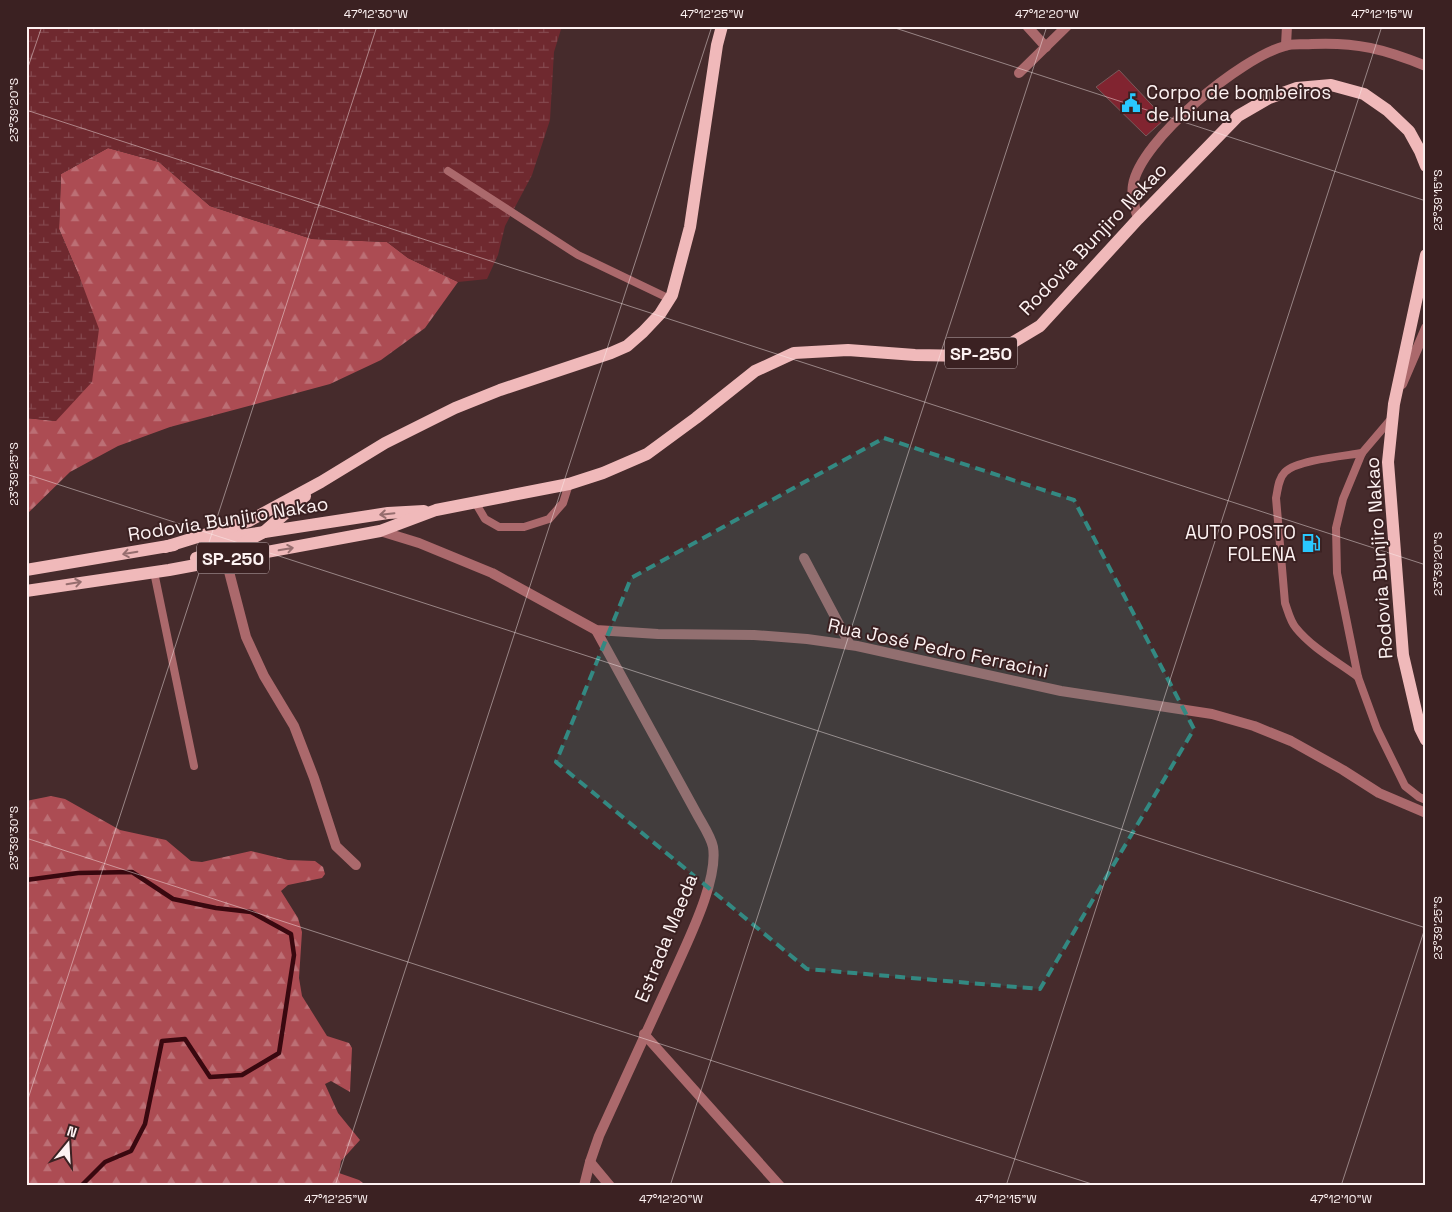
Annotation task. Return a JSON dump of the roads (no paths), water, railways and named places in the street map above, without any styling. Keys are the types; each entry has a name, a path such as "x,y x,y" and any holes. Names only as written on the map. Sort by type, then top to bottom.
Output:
{"main road":[{"path":"165,546 249,521 321,482 385,443 455,408 500,390 611,354 627,346 660,314 670,299 681,266 690,227 717,45 722,26"},
{"name":"Rodovia Bunjiro Nakao","path":"26,570 165,546 388,513 436,510 569,484 647,454 755,371 794,353 848,350 915,355 970,356 1007,346 1040,326 1138,219 1238,116 1269,98 1297,88 1331,85 1364,94 1387,110 1409,131 1426,166"},
{"name":"Rodovia Bunjiro Nakao","path":"1426,255 1394,404 1388,462 1403,655 1420,728 1426,740"},
{"path":"103,578 198,558 239,545 264,532 321,482"},
{"name":"Rodovia Bunjiro Nakao","path":"26,591 226,560 380,531 436,510"}],"street":[{"path":"1027,26 1046,47"},
{"path":"1019,73 1067,26"},
{"path":"1286,46 1287,26"},
{"path":"1138,219 1134,206 1133,185 1142,161 1161,137 1187,111 1245,64 1286,46 1334,43 1392,52 1426,66"},
{"path":"1394,404 1426,328"},
{"name":"Rua José Pedro Ferracini","path":"380,531 419,543 492,573 596,630 642,634 754,635 807,639 850,645 1061,691 1212,714 1254,726 1291,741 1379,792 1426,813"},
{"path":"804,558 850,645"},
{"path":"226,560 246,637 264,676 294,726 314,778 336,846 356,865"},
{"name":"Estrada Maeda","path":"584,1186 599,1136 644,1034 672,977 707,890 713,870 713,846 596,630"},
{"path":"644,1034 780,1186"},
{"path":"590,1162 610,1186"}],"lane":[{"path":"448,171 578,255 670,299"},
{"path":"1392,417 1362,453 1343,499 1336,528 1337,573 1358,677 1377,729 1405,786 1419,798 1426,800"},
{"path":"1358,677 1308,640 1295,627 1290,617 1285,602 1276,498 1279,481 1286,472 1300,464 1362,453"},
{"path":"475,502 485,519 499,527 524,527 549,519 564,503 569,484"},
{"path":"154,572 194,766"}],"waterway":[{"path":"26,880 78,873 132,872 173,899 216,908 251,912 291,934 294,955 279,1053 242,1075 210,1077 185,1039 162,1041 145,1124 131,1151 105,1162 81,1186"}],"place":[{"name":"Corpo de bombeiros de Ibiuna","path":"1131,103"},
{"name":"AUTO POSTO FOLENA","path":"1311,543"}]}
